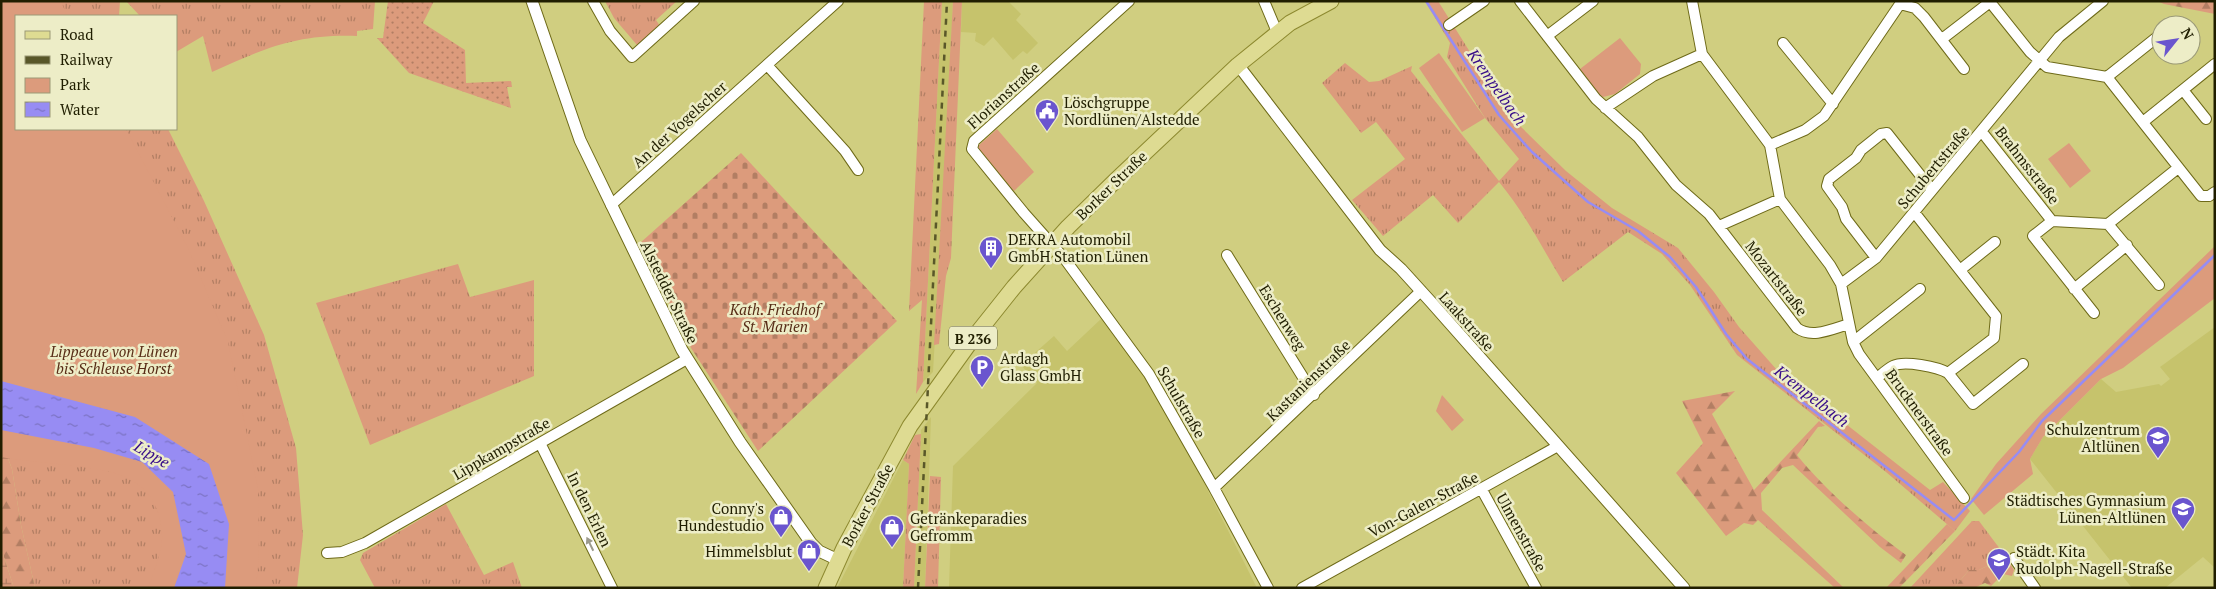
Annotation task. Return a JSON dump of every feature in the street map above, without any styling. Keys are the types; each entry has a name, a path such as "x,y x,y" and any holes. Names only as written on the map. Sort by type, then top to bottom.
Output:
{"main road":[{"name":"Borker Straße","path":"826,588 838,560 919,411 994,312 1052,244 1149,147 1238,65 1278,32 1331,1"}],"street":[{"name":"Alstedder Straße","path":"532,1 580,140 687,359 740,442 811,543 819,551 838,560"},
{"path":"593,1 610,31 632,57 694,1"},
{"name":"An der Vogelscher","path":"611,205 838,1"},
{"name":"Florianstraße","path":"1052,244 974,153 972,145 1129,1"},
{"path":"1264,1 1278,32"},
{"path":"1449,25 1484,1"},
{"name":"Mozartstraße","path":"1520,1 1596,99 1638,137 1676,185 1710,214 1797,328 1803,332 1816,334 1848,324"},
{"path":"1547,36 1593,1"},
{"name":"Brucknerstraße","path":"1692,1 1702,54 1770,145 1780,199 1830,266 1841,284 1853,342 1964,498"},
{"name":"Schubertstraße","path":"1841,284 1876,258 2059,37 2103,1"},
{"path":"1770,145 1815,125 1832,104 1900,2 1915,8 1942,39 1964,69"},
{"path":"1942,39 1990,2 2038,61 2047,67 2108,77 2201,196 2209,196 2215,192"},
{"path":"2108,77 2151,42"},
{"path":"1783,43 1832,104"},
{"path":"1605,108 1653,76 1702,54"},
{"path":"2143,122 2215,64"},
{"path":"767,65 845,151 858,170"},
{"name":"Laakstraße","path":"1238,65 1376,246 1421,291 1684,588"},
{"path":"2183,90 2206,118"},
{"name":"Brahmsstraße","path":"1982,132 2052,221 2108,224"},
{"path":"1876,258 1846,219 1842,207 1828,189 1829,179 1856,158 1861,150 1881,134 1887,134 1932,190"},
{"path":"2159,285 2108,224 2178,168"},
{"path":"1719,226 1780,199"},
{"path":"1914,212 1996,316 1994,338 1948,373"},
{"path":"2052,221 2033,236 2094,314"},
{"path":"1960,270 1995,242"},
{"name":"Schulstraße","path":"1052,244 1149,374 1268,588"},
{"path":"2074,289 2127,245"},
{"name":"Eschenweg","path":"1227,255 1314,395"},
{"path":"1853,342 1920,289"},
{"name":"Kastanienstraße","path":"1214,488 1314,395 1421,291"},
{"name":"Lippkampstraße","path":"327,553 342,552 365,543 687,359"},
{"path":"1877,378 1894,366 1901,364 1940,368 1948,373 1973,404 2023,364"},
{"name":"In den Erlen","path":"540,443 612,588"},
{"name":"Von-Galen-Straße","path":"1302,588 1482,490 1558,446"},
{"name":"Ulmenstraße","path":"1482,490 1536,588"},
{"path":"2014,558 2035,588"}],"shaded area":[{"path":"942,1 953,1 948,117 933,372 923,382"},
{"path":"962,1 1008,1 1021,14 1016,20 1038,43 1027,54 1023,51 1013,60 993,37 984,46 975,41 976,33 961,32"},
{"name":"Ardagh Glass GmbH","path":"1102,318 1127,349 1159,401 1197,469 1257,588 949,588 953,466 1037,383 1021,365 1054,336 1067,351"},
{"name":"Schulzentrum Altlünen","path":"2215,327 2215,568 2203,557 2165,588 2132,588 2030,459 2043,437 2101,379 2116,392 2159,384 2161,386 2170,379 2160,367"},
{"path":"931,417 925,588 914,588 921,430"},
{"path":"903,460 909,464 903,588 837,588"}],"green space":[{"name":"Lippeaue von Lünen bis Schleuse Horst","path":"1,1 120,1 119,15 15,15 15,130 168,130 204,201 264,335 296,448 303,535 297,588 225,588 229,524 1,381"},
{"name":"Lippeaue von Lünen bis Schleuse Horst","path":"1,1 61,1 67,15 15,15 15,130 127,130 188,248 228,342 258,489 259,556 256,588 148,588 160,552 162,531 159,514 151,499 140,486 122,475 106,471 1,457"},
{"path":"126,1 375,1 373,29 357,31 357,36 316,37 282,44 212,72 203,36 178,51 178,15 139,15"},
{"path":"388,1 434,1 423,23 465,50 466,83 511,81 512,87 507,87 511,108 409,73 377,38 383,38"},
{"path":"605,1 677,1 656,20 660,26 637,45 614,18"},
{"path":"924,1 942,1 923,382 916,394 922,300 909,311"},
{"path":"953,1 962,1 951,258 946,276 939,344 934,345"},
{"path":"1425,1 1438,1 1497,95 1518,124 1566,171 1612,208 1678,248 1714,292 1739,327 1777,370 1930,490 1943,482 1970,511 1955,531 1886,472 1737,355 1690,285 1662,254 1628,232 1563,282 1525,218 1499,182 1458,223 1433,195 1383,236 1352,200 1405,159 1376,122 1361,133 1322,83 1345,63 1369,82 1379,81 1412,66 1411,71 1499,181 1519,159 1485,118 1447,57 1450,43"},
{"path":"2157,1 2215,1 2215,14 2164,4"},
{"path":"1620,38 1641,64 1640,74 1615,94 1603,97 1580,69"},
{"path":"1439,53 1485,118 1462,132 1419,68"},
{"path":"997,129 1034,172 1014,191 977,147"},
{"path":"2069,143 2091,171 2070,188 2048,159"},
{"name":"Kath. Friedhof St. Marien","path":"741,153 897,321 758,451 691,348 640,243"},
{"path":"2215,246 2215,298 2123,368 2101,379 2043,437 2030,459 2033,474 1984,515 1971,499 1996,464 2041,414"},
{"path":"458,264 470,297 534,280 534,376 370,445 316,303"},
{"path":"1735,391 1712,414 1754,490 1819,421 1825,426 1818,427 1797,455 1848,508 1906,555 1901,563 1880,547 1793,465 1782,468 1761,493 1762,510 1844,588 1835,588 1758,520 1753,525 1744,523 1726,536 1676,473 1703,443 1682,401"},
{"path":"1442,395 1464,420 1452,431 1436,411"},
{"path":"1,430 173,492 174,588 35,588 21,525 12,469 6,453 1,459"},
{"path":"921,434 914,588 903,588 909,464 903,460 915,435"},
{"path":"6,453 12,469 21,525 35,588 14,588 1,548 1,459"},
{"path":"930,476 941,477 938,588 925,588"},
{"path":"446,504 484,575 513,562 522,588 375,588 360,560 363,553"},
{"path":"1972,521 1979,521 2006,557 1979,570 1969,570 1954,588 1910,588"},
{"path":"1947,524 1955,531 1899,588 1886,588"},
{"path":"1,548 14,588 1,588"},
{"path":"2006,557 2014,570 2012,576 2003,574 1991,586 1985,583 1974,588 1954,588 1969,570 1979,570"}],"water":[{"name":"Lippe","path":"1,381 135,417 209,464 229,524 225,588 174,588 186,554 173,492 142,462 94,448 1,430"}],"waterway":[{"name":"Krempelbach","path":"1426,1 1499,115 1532,152 1588,202 1638,231 1670,257 1696,287 1726,334 1747,359 1954,520 2019,452 2042,421 2215,255"}],"railway":[{"path":"918,588 947,1"}],"place":[{"name":"Löschgruppe Nordlünen/Alstedde","path":"1047,132"},
{"name":"DEKRA Automobil GmbH Station Lünen","path":"991,269"},
{"name":"Ardagh Glass GmbH","path":"982,388"},
{"name":"Schulzentrum Altlünen","path":"2158,459"},
{"name":"Städtisches Gymnasium Lünen-Altlünen","path":"2183,530"},
{"name":"Conny's Hundestudio","path":"781,538"},
{"name":"Getränkeparadies Gefromm","path":"892,548"},
{"name":"Himmelsblut","path":"809,572"},
{"name":"Städt. Kita Rudolph-Nagell-Straße","path":"1999,581"}]}
